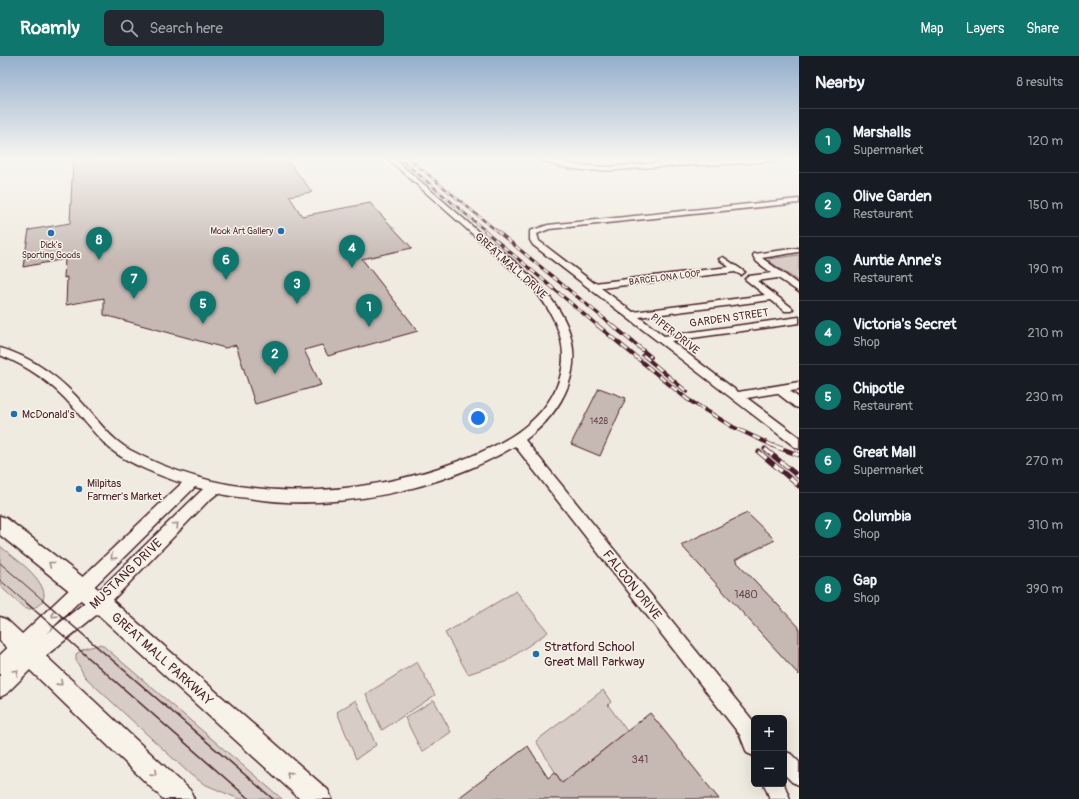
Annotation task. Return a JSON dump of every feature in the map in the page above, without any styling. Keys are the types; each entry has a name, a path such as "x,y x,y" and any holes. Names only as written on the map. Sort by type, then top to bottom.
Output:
{"main road":[{"name":"GREAT MALL PARKWAY","path":"0,524 99,602 319,799"},
{"path":"0,627 27,651 181,799"}],"street":[{"name":"GREAT MALL DRIVE","path":"0,351 24,361 57,385 76,403 99,431 126,453 170,474 192,482 216,488 257,494 287,496 334,495 368,491 414,482 452,470 497,451 517,439 543,417 561,390 567,371 569,357 567,339 562,323 551,302 534,285 429,193"},
{"name":"PIPER DRIVE","path":"799,201 548,227 534,233 534,240 536,243 799,444"},
{"path":"799,250 758,256 760,260 799,289"},
{"path":"723,259 788,309"},
{"name":"BARCELONA LOOP","path":"594,286 737,269"},
{"path":"750,279 779,275"},
{"path":"632,315 772,297"},
{"path":"794,321 799,329"},
{"name":"GARDEN STREET","path":"662,339 794,321"},
{"path":"736,396 799,386"},
{"path":"779,389 799,404"},
{"name":"FALCON DRIVE","path":"517,439 751,735"},
{"name":"MUSTANG DRIVE","path":"27,651 82,588 192,482"},
{"name":"MUSTANG DRIVE","path":"27,651 99,602 202,498 216,488"},
{"path":"0,667 27,651"},
{"path":"0,688 27,651"},
{"path":"787,764 799,775"},
{"path":"775,787 780,799"}],"shaded area":[{"path":"799,255 799,282 769,261 769,259"},
{"path":"0,546 28,569 41,585 44,592 44,597 42,601 34,608 24,608 0,586"},
{"path":"516,591 548,632 505,662 468,674 445,633"},
{"path":"101,644 282,799 239,799 204,784 191,775 85,677 76,660 76,654 84,649"},
{"path":"417,662 435,695 382,730 366,694"},
{"path":"603,690 611,702 608,705 627,731 562,783 536,741"},
{"path":"356,700 376,745 356,759 337,712"},
{"path":"434,700 451,732 422,752 405,718"}],"building":[{"path":"71,193 308,193 289,196 302,216 370,203 412,248 362,259 418,331 328,356 322,345 304,350 321,385 255,404 236,345 225,348 104,315 104,298 66,305 67,277 64,278 65,259 23,267 29,230 70,223"},
{"path":"599,388 626,398 600,456 571,444"},
{"path":"747,513 775,540 735,560 799,627 799,675 681,545"},
{"path":"650,713 719,799 457,799 528,746 548,778 555,772 562,783"}],"tram line":[{"path":"0,563 44,601"},
{"path":"0,580 24,601"},
{"path":"23,600 249,799"},
{"path":"43,600 273,799"}],"railway":[{"path":"440,193 487,232"},
{"path":"450,193 498,232"},
{"path":"485,231 598,326"},
{"path":"497,231 613,326"},
{"path":"597,325 687,399 733,427 776,447"},
{"path":"612,325 651,357"},
{"path":"643,355 687,392"},
{"path":"774,446 799,455"},
{"path":"765,449 799,477"},
{"path":"759,452 799,486"}],"place":[{"name":"Mook Art Gallery","path":"281,231"},
{"name":"Dick's Sporting Goods","path":"51,233"},
{"name":"Gap","path":"99,260"},
{"name":"Victoria's Secret","path":"352,268"},
{"name":"Great Mall","path":"226,280"},
{"name":"Columbia","path":"134,299"},
{"name":"Auntie Anne's","path":"297,304"},
{"name":"Chipotle","path":"203,324"},
{"name":"Marshalls","path":"369,327"},
{"name":"Olive Garden","path":"275,374"},
{"name":"McDonald's","path":"14,414"},
{"name":"Milpitas Farmer's Market","path":"79,489"},
{"name":"Stratford School Great Mall Parkway","path":"536,654"}]}
